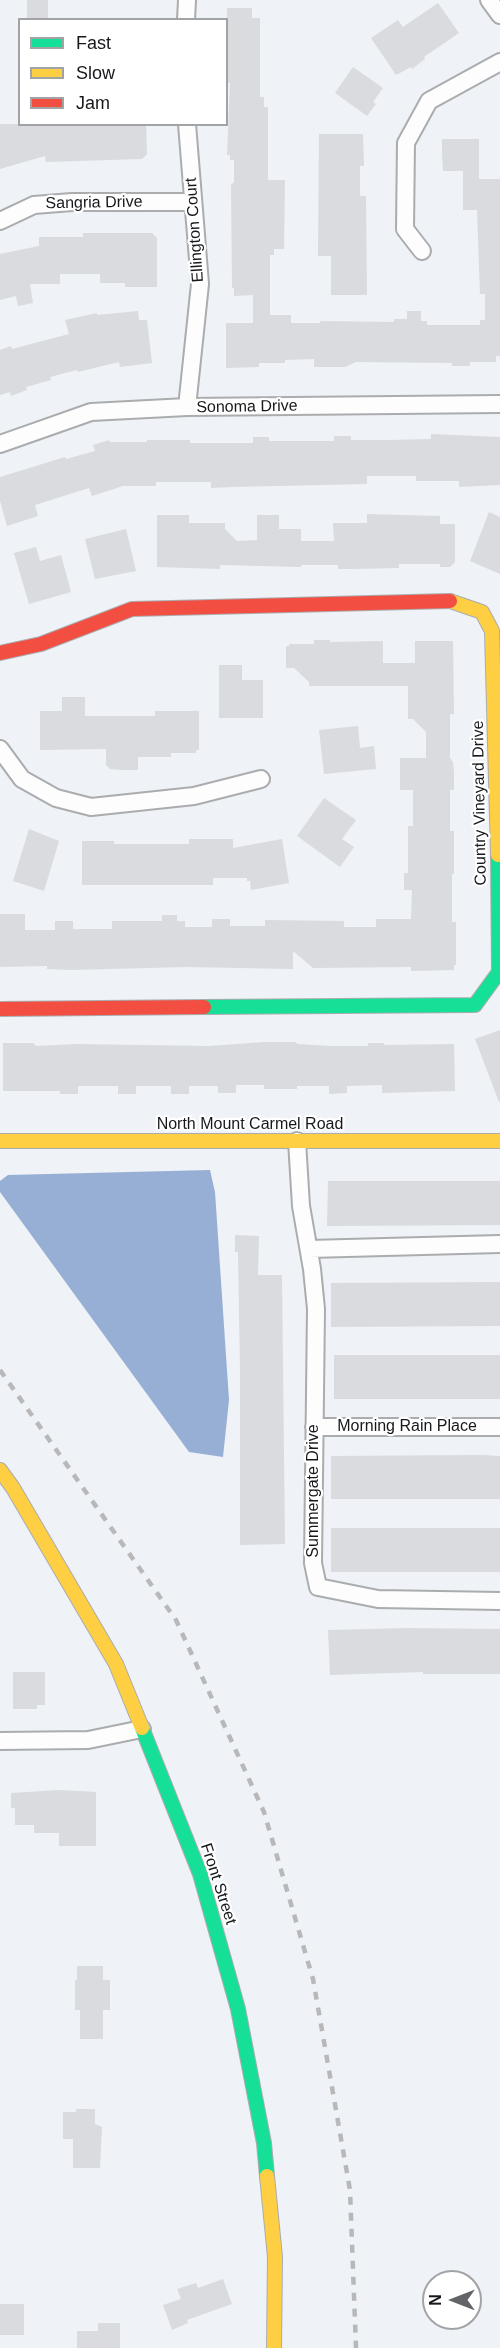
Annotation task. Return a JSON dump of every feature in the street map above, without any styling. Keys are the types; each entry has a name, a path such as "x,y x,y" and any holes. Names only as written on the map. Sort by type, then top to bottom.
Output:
{"street":[{"path":"186,18 187,0"},
{"path":"489,0 500,15"},
{"path":"422,251 405,229 406,143 429,101 500,62"},
{"name":"Ellington Court","path":"187,126 200,284 188,407"},
{"name":"Sangria Drive","path":"0,220 34,205 72,202 192,202"},
{"name":"Sonoma Drive","path":"0,444 91,412 188,407 500,404"},
{"name":"Country Vineyard Drive","path":"0,653 41,644 132,609 450,601 482,612 492,631 498,776 499,972 475,1005 0,1009"},
{"path":"0,749 22,779 56,798 91,807 195,796 261,779"},
{"name":"North Mount Carmel Road","path":"0,1141 500,1141"},
{"name":"Summergate Drive","path":"297,1141 301,1206 316,1310 313,1563 318,1587 378,1599 500,1601"},
{"path":"309,1249 500,1244"},
{"name":"Morning Rain Place","path":"314,1427 500,1427"},
{"name":"Front Street","path":"0,1470 13,1488 116,1664 200,1874 238,2009 264,2143 275,2257 271,2346"},
{"path":"0,1741 88,1740 142,1729"}],"water":[{"path":"210,1170 215,1192 229,1400 223,1457 189,1452 0,1192 0,1181 8,1175"}],"building":[{"path":"27,0 48,0 48,18 27,18"},
{"path":"438,3 459,33 424,57 425,59 412,69 411,67 396,75 371,38 398,20 403,27"},
{"path":"227,8 252,8 252,18 260,18 260,97 264,97 264,107 268,107 268,180 285,180 284,249 274,249 274,255 270,255 270,315 291,315 291,323 394,322 394,319 407,319 407,311 421,311 421,321 427,321 427,325 480,325 480,320 485,320 485,294 480,294 477,210 463,210 463,171 443,171 442,153 442,139 479,139 479,179 500,179 500,356 496,356 496,362 470,362 470,366 452,366 452,363 356,362 345,367 314,367 314,359 285,360 285,363 259,363 259,367 226,368 226,323 253,323 253,295 234,296 234,288 232,288 231,185 234,182 234,160 230,160 230,155 227,155 230,83 228,83"},
{"path":"353,67 383,88 373,102 376,104 367,116 335,93"},
{"path":"0,124 146,126 147,154 142,159 46,162 45,156 0,169"},
{"path":"319,134 363,134 364,166 360,166 360,196 366,196 367,295 331,295 331,256 318,256"},
{"path":"83,233 152,233 157,238 157,287 125,287 125,283 100,283 100,274 60,274 60,284 30,284 33,303 18,306 16,296 0,300 0,254 39,246 39,237 83,237"},
{"path":"138,311 139,320 147,320 152,363 120,367 119,362 78,372 77,370 50,377 51,380 26,387 27,390 11,396 10,392 0,395 0,350 69,334 65,320 97,313 97,315"},
{"path":"431,434 500,437 500,485 459,487 459,481 416,481 416,476 367,476 367,484 211,488 211,482 156,482 156,486 123,486 92,496 89,488 35,505 38,516 7,526 0,501 0,477 65,457 66,459 95,451 93,445 109,440 110,442 190,440 190,443 253,443 253,437 269,437 269,441 334,441 334,436 351,436 351,440 431,439"},
{"path":"489,512 500,517 500,574 470,561"},
{"path":"367,514 440,516 440,524 455,524 455,562 450,567 440,567 440,564 399,564 399,568 354,569 338,569 338,565 301,565 301,567 220,565 220,569 157,567 157,515 189,515 189,523 225,523 225,529 237,541 257,540 257,515 279,515 279,529 301,529 301,541 334,541 333,523 367,523"},
{"path":"126,529 136,571 95,579 85,539"},
{"path":"36,547 40,561 61,555 71,592 29,604 14,553"},
{"path":"314,640 383,641 383,663 415,663 415,641 453,641 454,714 450,714 450,758 453,762 454,790 450,790 450,831 454,831 452,922 456,922 456,965 454,965 454,970 411,971 411,967 313,968 293,951 293,969 186,967 71,970 47,969 47,966 0,967 0,914 25,914 25,930 55,930 55,921 73,921 73,929 112,929 112,921 162,921 162,915 177,915 177,921 185,921 185,927 212,927 212,919 230,919 230,926 265,926 265,920 344,921 344,927 376,927 376,919 411,919 412,890 404,890 404,873 408,873 408,826 413,826 413,790 400,790 400,758 426,758 426,732 413,719 408,719 408,686 309,686 309,682 294,668 286,668 286,646 314,644"},
{"path":"219,665 242,665 242,680 263,680 263,718 219,718"},
{"path":"62,697 85,697 85,716 155,716 155,711 199,711 199,750 196,750 196,753 171,753 171,757 138,757 138,770 122,770 110,769 106,765 106,749 40,750 40,711 62,711"},
{"path":"358,726 360,748 374,746 376,769 324,774 319,730"},
{"path":"324,798 356,820 342,839 354,847 340,867 297,836"},
{"path":"29,829 59,841 44,891 13,881"},
{"path":"189,839 233,839 233,848 282,839 289,883 251,890 250,881 247,881 247,878 213,878 213,885 82,885 82,841 114,841 114,844 189,844"},
{"path":"500,1030 500,1101 499,1102 475,1039"},
{"path":"295,1042 331,1046 368,1046 368,1043 384,1043 384,1045 454,1044 455,1091 382,1093 382,1085 347,1086 347,1093 329,1094 329,1086 264,1089 264,1085 236,1085 236,1093 218,1093 218,1086 189,1086 189,1094 171,1094 171,1086 136,1086 136,1094 118,1094 118,1086 78,1086 78,1094 60,1094 60,1091 3,1091 3,1043 33,1043 36,1046 76,1044 209,1046"},
{"path":"328,1181 500,1181 500,1225 327,1226"},
{"path":"235,1235 259,1236 258,1275 282,1275 285,1544 240,1545 240,1370 238,1252 235,1252"},
{"path":"500,1282 500,1326 331,1327 331,1283"},
{"path":"334,1355 500,1355 500,1399 334,1399"},
{"path":"331,1456 500,1456 500,1499 331,1499"},
{"path":"331,1528 500,1528 500,1572 331,1572"},
{"path":"500,1629 500,1674 423,1674 423,1672 330,1675 328,1630"},
{"path":"13,1672 45,1672 45,1705 37,1705 37,1709 13,1709"},
{"path":"59,1790 96,1792 96,1846 59,1846 59,1833 34,1833 34,1825 15,1825 15,1808 11,1808 11,1793"},
{"path":"77,1966 103,1966 103,1980 110,1980 110,2010 103,2010 103,2039 80,2039 80,2010 75,2010"},
{"path":"76,2109 95,2109 95,2124 102,2127 100,2168 73,2168 73,2139 63,2139 63,2112 76,2112"},
{"path":"223,2279 232,2304 187,2320 188,2323 172,2330 163,2305 181,2299 177,2289 196,2283 198,2288"},
{"path":"0,2304 24,2304 24,2335 0,2335"},
{"path":"98,2323 120,2323 120,2348 77,2348 77,2331 98,2331"}],"railway":[{"path":"0,1370 176,1620 264,1812 313,1979 350,2190 356,2348"}],"traffic: fast":[{"path":"204,1007 475,1005 499,972 498,855"},
{"path":"142,1728 200,1874 238,2009 264,2143 267,2176"}],"traffic: slow":[{"path":"450,601 482,612 492,631 498,855"},
{"path":"0,1141 500,1141"},
{"path":"0,1470 13,1488 116,1664 142,1728"},
{"path":"267,2176 275,2257 274,2348"}],"traffic: jam":[{"path":"0,653 41,644 132,609 450,601"},
{"path":"0,1009 204,1007"}]}
